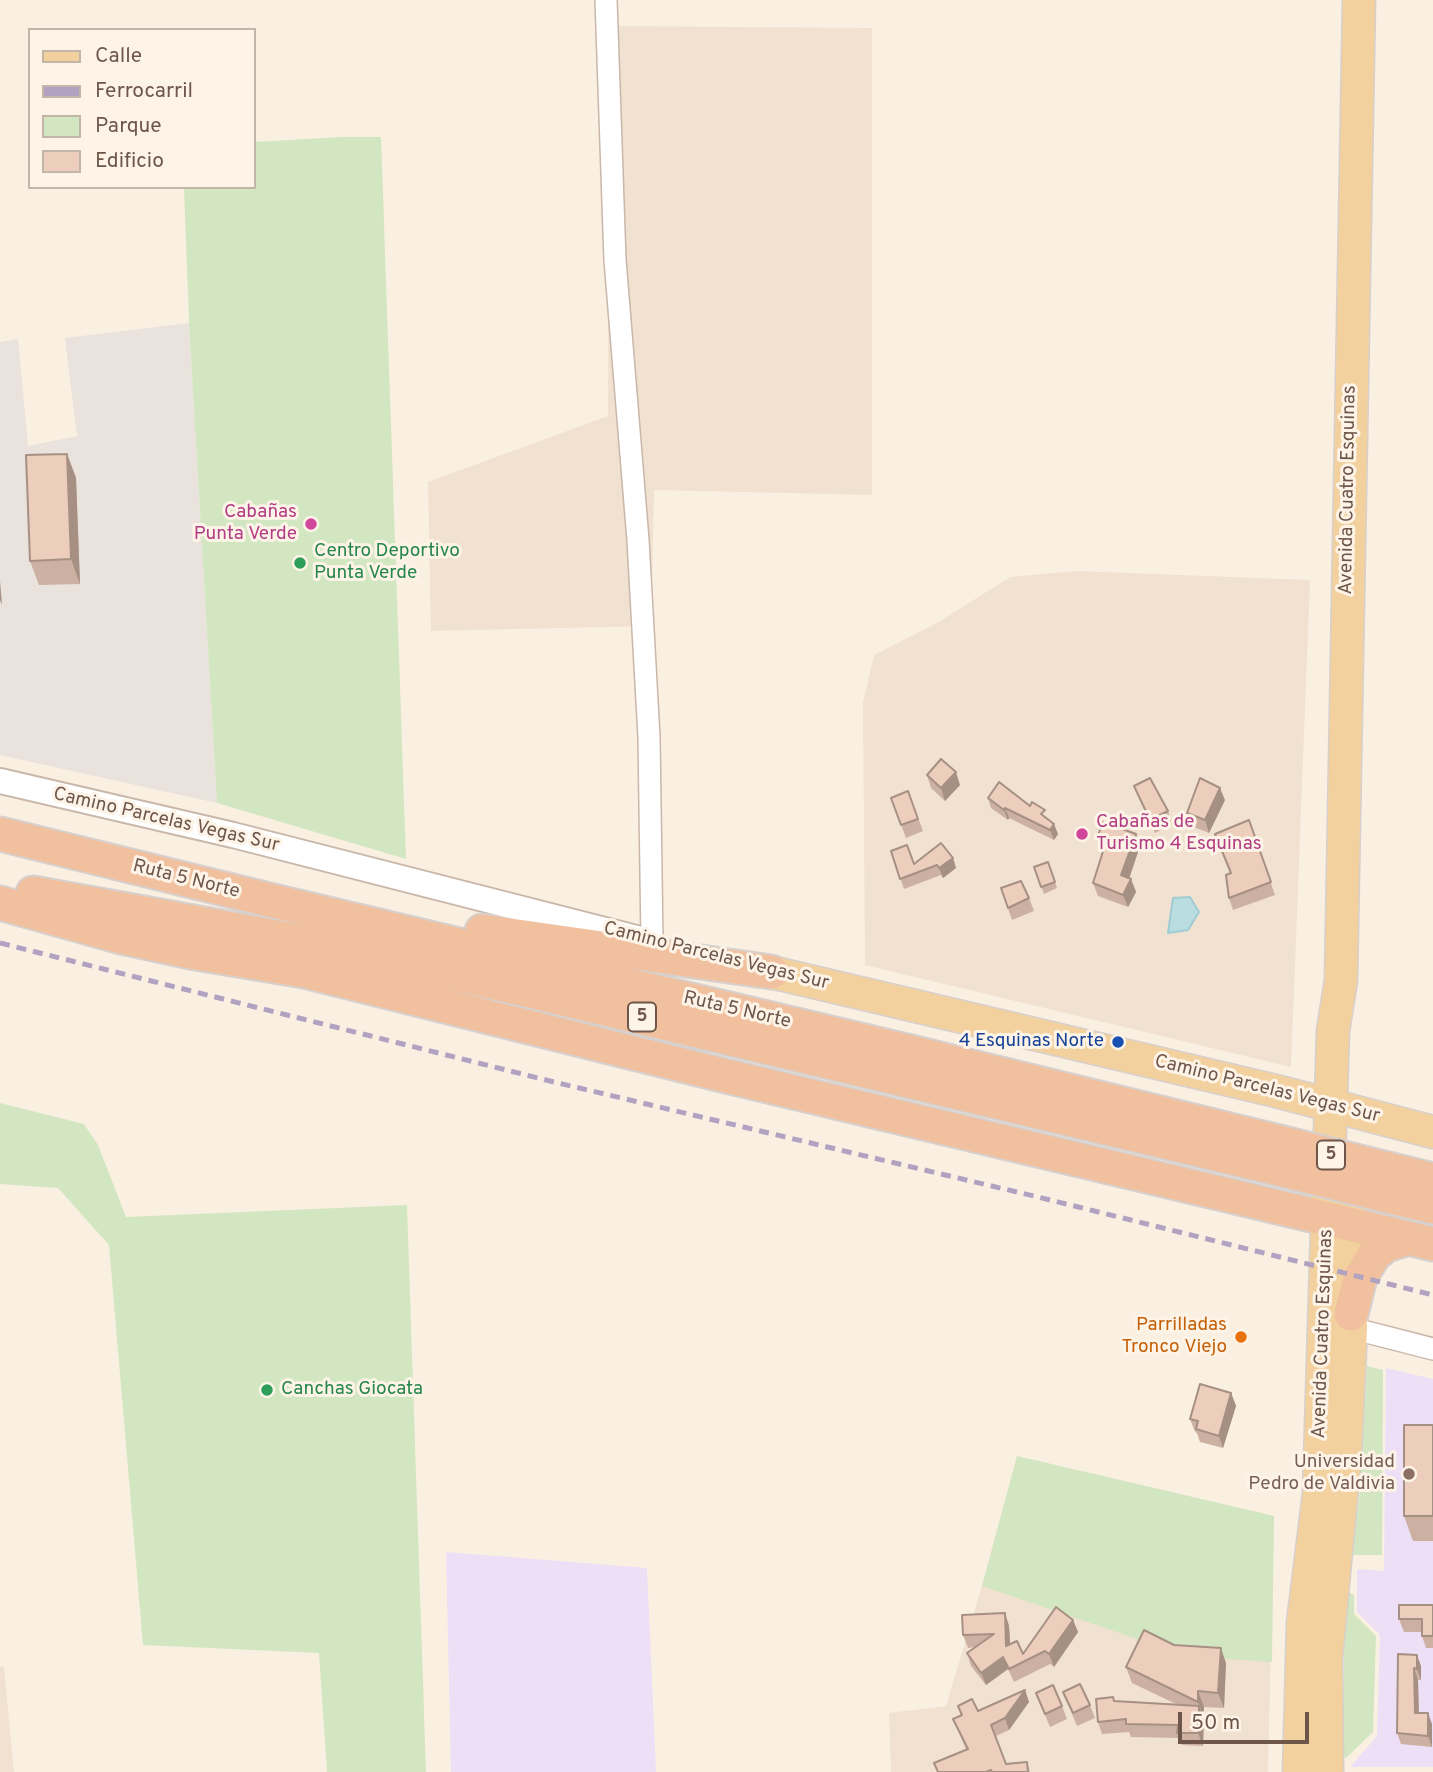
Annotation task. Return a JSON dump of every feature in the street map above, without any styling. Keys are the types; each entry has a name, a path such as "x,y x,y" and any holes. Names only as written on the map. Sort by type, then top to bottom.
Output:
{"highway":[{"name":"Ruta 5 Norte","path":"0,834 269,901 915,1053 1279,1156"},
{"name":"Ruta 5 Norte","path":"0,887 315,944 1279,1156 1383,1181 1433,1207"},
{"path":"269,901 771,972"},
{"path":"0,903 121,937 304,971 736,1078 1421,1241"},
{"name":"Ruta 5 Norte","path":"1383,1181 1433,1180"},
{"path":"1351,1321 1357,1285 1368,1263 1386,1245 1421,1241"}],"main road":[{"name":"Avenida Cuatro Esquinas","path":"1327,1772 1326,1658 1345,1456 1351,1321 1339,1222 1339,1107 1332,1047 1340,980 1359,0"},
{"name":"Camino Parcelas Vegas Sur","path":"771,972 1276,1091 1433,1132"},
{"name":"Avenida Cuatro Esquinas","path":"1339,1107 1349,1074 1346,1013 1340,980"},
{"path":"1276,1091 1287,1090 1309,1081 1324,1065 1332,1047"},
{"path":"1349,1074 1362,1101 1387,1120"},
{"name":"Avenida Cuatro Esquinas","path":"1299,1772 1303,1623 1319,1494 1326,1273 1339,1222"},
{"path":"1326,1273 1329,1281 1331,1322 1335,1326 1351,1321"}],"street":[{"path":"606,0 615,260 635,493 649,737 652,942"},
{"name":"Camino Parcelas Vegas Sur","path":"0,781 233,835 771,972"},
{"path":"1351,1321 1433,1349"}],"shaded area":[{"path":"609,26 872,28 872,495 654,490 651,626 431,631 428,482 608,416"},
{"path":"189,323 217,803 0,755 0,342 18,339 28,446 77,436 65,338"},
{"name":"Cabañas de Turismo 4 Esquinas","path":"1076,571 1310,580 1291,1067 865,965 863,703 874,655 939,622 1010,577"},
{"name":"Universidad Pedro de Valdivia","path":"1386,1368 1433,1379 1433,1767 1350,1767 1377,1736 1380,1635 1357,1612 1357,1569 1384,1571"},
{"path":"1017,1456 1274,1516 1268,1772 891,1772 889,1713 946,1706"},
{"path":"446,1552 647,1568 656,1772 451,1772"},
{"path":"0,1667 4,1667 14,1772 0,1772"}],"green space":[{"name":"Centro Deportivo Punta Verde","path":"381,137 406,859 217,803 189,323 184,189 256,189 256,142"},
{"name":"Canchas Giocata","path":"0,1103 84,1124 98,1145 126,1217 407,1205 426,1772 327,1772 319,1653 143,1645 109,1245 58,1188 0,1184"},
{"path":"1367,1366 1383,1370 1382,1555 1351,1555 1359,1500"},
{"path":"1017,1456 1274,1516 1272,1662 1187,1656 982,1586"},
{"path":"1348,1592 1354,1595 1354,1614 1376,1636 1373,1732 1346,1758 1343,1756 1344,1621"}],"water":[{"path":"1190,897 1199,912 1188,930 1168,933 1173,898"}],"building":[{"path":"67,454 71,559 30,561 26,455"},
{"path":"941,759 956,772 941,788 927,775"},
{"path":"1150,778 1168,811 1150,820 1134,786"},
{"path":"1200,778 1220,788 1205,820 1187,813"},
{"path":"999,782 1030,806 1032,802 1045,810 1041,814 1054,824 1050,830 1005,808 1004,810 988,798"},
{"path":"908,791 918,819 901,825 891,798"},
{"path":"1249,820 1271,882 1229,898 1226,875 1231,873 1215,834"},
{"path":"1103,822 1136,834 1121,875 1131,879 1123,895 1093,883 1106,842 1097,838"},
{"path":"941,843 953,858 939,868 937,865 900,879 891,851 907,845 914,864"},
{"path":"1048,862 1055,882 1041,887 1034,867"},
{"path":"1021,881 1029,898 1008,908 1001,888"},
{"path":"1200,1384 1231,1393 1219,1436 1196,1429 1198,1421 1190,1419"},
{"path":"1404,1425 1433,1425 1433,1516 1404,1516"},
{"path":"1399,1605 1433,1605 1433,1636 1422,1636 1422,1619 1399,1619"},
{"path":"1056,1607 1073,1620 1049,1654 1045,1651 1009,1669 1003,1657 981,1673 967,1653 994,1634 963,1635 962,1615 1005,1613 1006,1646 1017,1641 1023,1654"},
{"path":"1144,1630 1174,1645 1221,1648 1218,1693 1198,1691 1198,1702 1126,1667"},
{"path":"1398,1654 1417,1655 1417,1669 1414,1668 1415,1713 1428,1713 1428,1736 1397,1733"},
{"path":"1080,1684 1090,1705 1073,1713 1063,1692"},
{"path":"1053,1685 1062,1706 1045,1714 1036,1693"},
{"path":"1025,1690 1005,1718 991,1725 1006,1764 1027,1762 1028,1772 938,1772 934,1763 968,1749 953,1719 962,1715 958,1706 972,1699 978,1711"},
{"path":"1113,1697 1114,1701 1199,1706 1198,1733 1177,1733 1178,1725 1126,1724 1126,1719 1098,1722 1096,1699"}],"railway":[{"path":"0,943 554,1082 1038,1197 1433,1295"}],"place":[{"name":"Cabañas Punta Verde","path":"311,524"},
{"name":"Centro Deportivo Punta Verde","path":"300,563"},
{"name":"Cabañas de Turismo 4 Esquinas","path":"1082,834"},
{"name":"4 Esquinas Norte","path":"1118,1042"},
{"name":"Parrilladas Tronco Viejo","path":"1241,1337"},
{"name":"Canchas Giocata","path":"267,1390"},
{"name":"Universidad Pedro de Valdivia","path":"1409,1474"}]}
